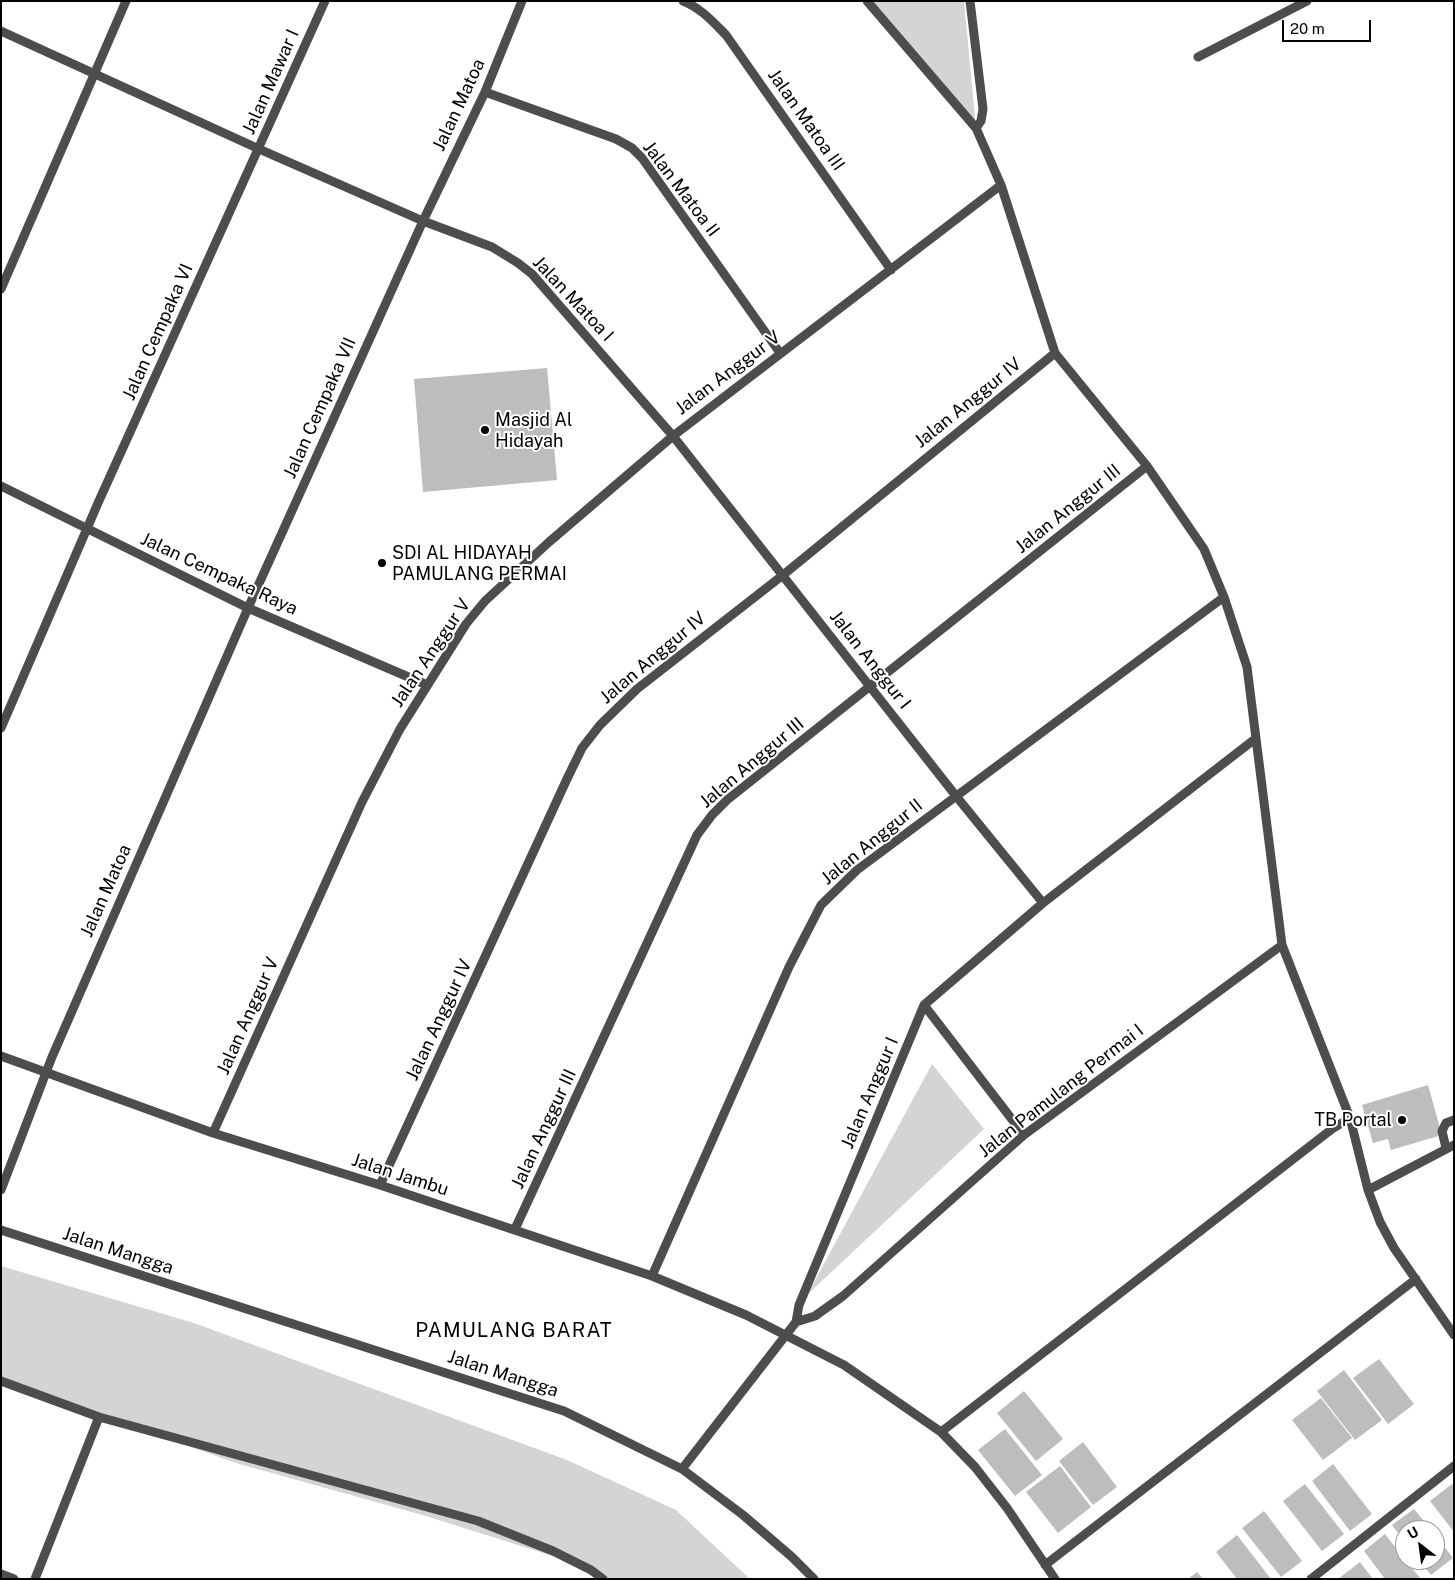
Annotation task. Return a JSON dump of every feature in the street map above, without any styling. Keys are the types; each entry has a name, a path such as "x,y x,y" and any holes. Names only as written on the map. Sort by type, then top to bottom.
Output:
{"street":[{"path":"1,289 126,1"},
{"name":"Jalan Mawar I","path":"259,149 325,1"},
{"name":"Jalan Matoa","path":"423,221 484,92 522,1"},
{"name":"Jalan Matoa III","path":"683,1 708,17 726,35 891,270"},
{"path":"867,1 976,128 1001,185 1055,353 1147,466 1204,549 1224,596 1247,667 1282,945 1350,1118 1368,1190 1380,1222 1394,1248 1454,1335"},
{"path":"970,1 983,109 981,121 976,128"},
{"path":"1198,57 1307,1"},
{"name":"Jalan Matoa I","path":"1,31 259,149 423,221 492,247 532,274 673,436"},
{"name":"Jalan Matoa II","path":"484,92 616,139 632,148 642,158 780,353"},
{"name":"Jalan Cempaka VI","path":"1,728 88,529 259,149"},
{"name":"Jalan Anggur V","path":"213,1134 362,802 400,729 466,624 485,601 549,542 673,436 1001,185"},
{"name":"Jalan Cempaka VII","path":"248,608 423,221"},
{"name":"Jalan Anggur IV","path":"380,1185 582,748 600,725 637,689 783,575 1055,353"},
{"name":"Jalan Anggur I","path":"673,436 956,796 1043,903"},
{"name":"Jalan Anggur III","path":"515,1229 697,835 712,815 727,800 1147,466"},
{"name":"Jalan Cempaka Raya","path":"1,486 248,608 427,685"},
{"name":"Jalan Anggur II","path":"652,1276 788,967 821,905 857,870 1224,596"},
{"name":"Jalan Matoa","path":"1,1190 45,1074 248,608"},
{"name":"Jalan Anggur I","path":"682,1470 796,1322 799,1305 924,1005 1043,903 1255,739"},
{"name":"Jalan Pamulang Permai I","path":"796,1322 815,1316 843,1296 1024,1135 1282,945"},
{"path":"924,1005 1024,1135"},
{"name":"Jalan Jambu","path":"1,1056 45,1074 213,1134 380,1185 652,1276 746,1315 844,1365 941,1432 975,1467 1007,1508 1055,1579"},
{"path":"941,1432 1332,1129 1350,1118"},
{"path":"1368,1190 1450,1147 1442,1131 1446,1123 1454,1120"},
{"name":"Jalan Mangga","path":"1,1230 564,1411 682,1470 743,1515 792,1557 814,1579"},
{"path":"1045,1565 1416,1279"},
{"path":"1,1381 99,1417 478,1521 553,1550 591,1570 603,1579"},
{"path":"35,1579 99,1417"},
{"path":"1311,1579 1454,1466"},
{"path":"1,1574 14,1579"}],"shaded area":[{"path":"867,1 964,1 976,128"},
{"path":"932,1064 984,1129 807,1295"},
{"path":"1,1266 194,1323 567,1460 676,1510 750,1579 608,1579 597,1570 426,1516 236,1463 1,1379"}],"building":[{"name":"Masjid Al Hidayah","path":"547,368 557,480 423,492 414,379"},
{"name":"TB Portal","path":"1428,1085 1442,1135 1391,1150 1388,1139 1373,1143 1362,1105"},
{"path":"1379,1359 1414,1404 1388,1424 1353,1378"},
{"path":"1344,1370 1382,1420 1355,1440 1317,1391"},
{"path":"1024,1391 1063,1439 1036,1461 997,1413"},
{"path":"1321,1398 1352,1438 1323,1460 1292,1420"},
{"path":"1005,1429 1042,1475 1015,1496 978,1450"},
{"path":"1083,1442 1117,1487 1093,1505 1059,1461"},
{"path":"1333,1464 1372,1514 1350,1531 1312,1481"},
{"path":"1060,1466 1091,1507 1058,1533 1026,1492"},
{"path":"1305,1484 1344,1534 1322,1551 1283,1501"},
{"path":"1452,1484 1454,1487 1454,1532 1445,1520 1430,1501"},
{"path":"1414,1509 1423,1520 1399,1520"},
{"path":"1264,1511 1302,1561 1281,1577 1242,1528"},
{"path":"1385,1534 1395,1547 1395,1570 1413,1570 1421,1579 1385,1579 1364,1551"},
{"path":"1237,1535 1271,1579 1237,1579 1216,1552"},
{"path":"1445,1548 1453,1558 1445,1564"},
{"path":"1360,1562 1373,1579 1338,1579"},
{"path":"1427,1570 1437,1570 1431,1575"},
{"path":"1197,1572 1203,1579 1188,1579"}],"place":[{"name":"Masjid Al Hidayah","path":"485,430"},
{"name":"SDI AL HIDAYAH PAMULANG PERMAI","path":"382,563"},
{"name":"TB Portal","path":"1402,1120"}],"district":[{"name":"PAMULANG BARAT","path":"514,1331"}]}
